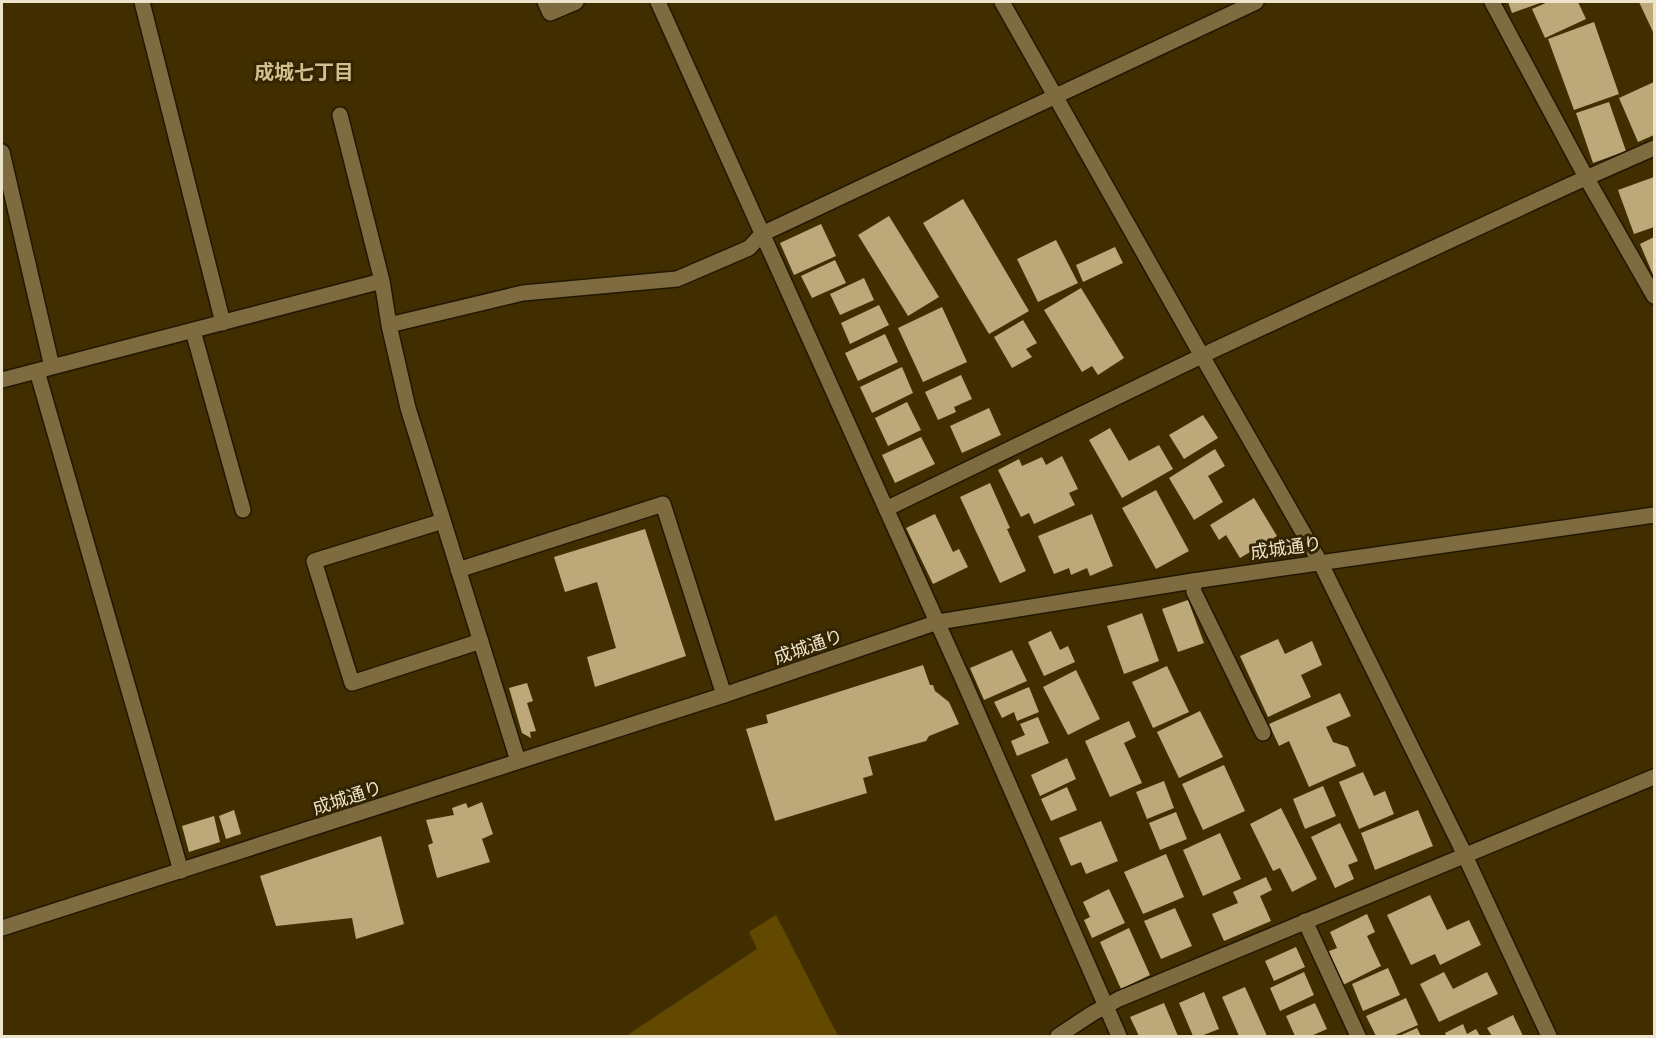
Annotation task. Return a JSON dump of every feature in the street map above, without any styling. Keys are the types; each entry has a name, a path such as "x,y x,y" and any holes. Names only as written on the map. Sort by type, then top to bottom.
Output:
{"street":[{"path":"142,2 223,323"},
{"path":"545,2 550,13 576,2"},
{"path":"658,2 938,622 1119,1036"},
{"path":"1002,2 1320,562 1466,857 1549,1036"},
{"path":"389,325 524,293 677,279 749,248 762,234 1256,2"},
{"path":"1491,2 1587,179 1654,296"},
{"path":"340,115 382,281 389,325 408,408 518,761"},
{"path":"886,509 1202,356 1654,147"},
{"path":"2,152 45,369 181,871"},
{"path":"2,380 382,281"},
{"path":"193,331 243,510"},
{"path":"458,570 663,504 724,695"},
{"name":"成城通り","path":"2,928 724,695 938,622 1192,581 1654,515"},
{"path":"443,521 314,561 352,683 481,641"},
{"path":"1192,581 1194,592 1263,733"},
{"path":"1058,1036 1106,1006 1654,777"},
{"path":"1305,921 1358,1036"}],"shaded area":[{"path":"776,915 838,1036 626,1036 757,949 749,932"}],"building":[{"path":"1508,2 1543,2 1512,13"},
{"path":"1548,2 1578,2 1586,19 1545,38 1532,9"},
{"path":"1639,2 1654,2 1654,34"},
{"path":"1594,22 1619,94 1574,110 1548,39"},
{"path":"1654,82 1654,135 1638,142 1619,98"},
{"path":"1609,102 1626,151 1593,163 1576,113"},
{"path":"1654,177 1654,227 1634,234 1618,190"},
{"path":"963,199 1029,311 989,334 923,223"},
{"path":"889,216 939,297 908,316 858,235"},
{"path":"821,224 836,256 794,275 780,243"},
{"path":"1654,237 1654,277 1640,244"},
{"path":"1056,240 1078,283 1038,302 1017,259"},
{"path":"1115,247 1123,263 1083,282 1076,265"},
{"path":"835,260 846,283 812,298 801,276"},
{"path":"864,278 874,300 840,315 830,294"},
{"path":"1081,288 1124,358 1098,375 1092,366 1082,372 1044,310"},
{"path":"879,305 889,325 850,344 841,323"},
{"path":"942,307 967,362 923,382 898,328"},
{"path":"1023,320 1037,343 1026,349 1032,357 1012,368 994,337"},
{"path":"885,334 898,362 858,381 845,353"},
{"path":"902,367 913,393 872,413 860,387"},
{"path":"961,375 972,399 954,407 956,412 938,420 925,392"},
{"path":"907,402 921,430 888,446 875,418"},
{"path":"989,408 1001,435 962,453 950,426"},
{"path":"1203,415 1218,438 1184,459 1169,435"},
{"path":"1110,428 1129,461 1159,445 1173,469 1122,498 1089,440"},
{"path":"921,437 935,464 895,483 882,455"},
{"path":"1215,449 1225,466 1208,476 1223,502 1194,520 1169,478"},
{"path":"1062,456 1078,489 1069,493 1075,505 1034,524 1029,513 1021,517 998,470 1019,459 1022,466 1042,457 1046,465"},
{"path":"990,483 1026,571 1000,583 960,497"},
{"path":"1156,490 1189,551 1156,569 1122,508"},
{"path":"1254,498 1277,536 1240,558 1226,535 1219,540 1210,525"},
{"path":"935,514 953,552 959,549 968,567 933,584 906,528"},
{"path":"1092,514 1113,566 1090,576 1087,568 1071,575 1069,568 1054,574 1038,536"},
{"path":"645,529 686,656 595,687 587,657 616,648 597,582 565,592 554,557"},
{"path":"1188,600 1204,643 1178,652 1162,609"},
{"path":"1142,613 1159,661 1124,674 1107,626"},
{"path":"1051,631 1060,650 1068,646 1075,662 1044,676 1028,642"},
{"path":"1278,639 1285,654 1312,641 1322,665 1301,675 1311,697 1268,717 1240,656"},
{"path":"1012,650 1027,681 984,700 970,668"},
{"path":"923,665 930,685 933,685 935,691 949,702 959,724 929,736 926,741 868,757 873,775 863,778 867,793 775,821 746,729 768,723 766,715"},
{"path":"1167,666 1189,712 1153,728 1132,682"},
{"path":"1076,670 1100,719 1068,735 1043,687"},
{"path":"527,683 533,701 527,703 536,731 530,732 531,738 522,733 509,688"},
{"path":"1029,687 1039,712 1017,721 1014,712 1002,718 994,702"},
{"path":"1340,693 1351,716 1326,727 1333,742 1348,747 1356,766 1309,787 1289,741 1279,746 1269,724"},
{"path":"1200,711 1223,757 1179,778 1157,732"},
{"path":"1038,717 1049,743 1017,756 1011,741 1025,735 1020,724"},
{"path":"1129,721 1136,737 1124,743 1142,783 1110,797 1085,741"},
{"path":"1067,758 1076,779 1040,796 1031,775"},
{"path":"1224,765 1245,811 1203,830 1182,784"},
{"path":"1363,772 1374,796 1385,791 1394,814 1359,829 1339,782"},
{"path":"1164,781 1174,808 1147,819 1136,792"},
{"path":"1323,786 1336,816 1305,829 1293,799"},
{"path":"1067,787 1077,810 1051,821 1041,799"},
{"path":"482,802 493,834 482,839 490,862 437,878 428,845 433,843 426,820 454,815 452,808 466,803 468,808"},
{"path":"1281,808 1317,879 1292,892 1280,868 1273,871 1250,824"},
{"path":"234,810 241,834 226,839 219,816"},
{"path":"1418,810 1433,846 1375,870 1361,833"},
{"path":"1176,812 1187,839 1160,850 1149,823"},
{"path":"214,816 220,842 189,852 182,826"},
{"path":"1101,821 1118,861 1086,874 1081,862 1071,866 1059,838"},
{"path":"1340,823 1358,861 1348,865 1354,879 1335,888 1311,837"},
{"path":"1220,833 1241,879 1203,896 1183,850"},
{"path":"381,836 404,924 356,939 352,918 276,926 260,876"},
{"path":"1166,854 1184,897 1143,914 1124,872"},
{"path":"1266,877 1272,890 1260,896 1271,921 1224,941 1212,914 1238,903 1233,892"},
{"path":"1109,889 1125,923 1092,938 1084,920 1090,917 1083,902"},
{"path":"1430,895 1447,930 1469,920 1481,945 1440,965 1435,954 1411,965 1387,915"},
{"path":"1175,908 1192,946 1161,959 1144,921"},
{"path":"1367,914 1375,932 1367,936 1381,966 1343,985 1327,952 1337,948 1330,932"},
{"path":"1129,928 1150,975 1121,989 1100,942"},
{"path":"1296,947 1305,967 1274,981 1265,961"},
{"path":"1388,968 1400,995 1363,1011 1352,984"},
{"path":"1304,972 1314,995 1280,1011 1270,988"},
{"path":"1444,972 1453,989 1487,972 1498,994 1439,1022 1420,984"},
{"path":"1245,987 1267,1036 1239,1036 1222,997"},
{"path":"1204,992 1219,1029 1201,1036 1193,1036 1179,1003"},
{"path":"1406,998 1418,1025 1393,1036 1376,1036 1366,1016"},
{"path":"1164,1003 1178,1036 1139,1036 1130,1017"},
{"path":"1315,1003 1327,1029 1311,1036 1295,1036 1286,1016"},
{"path":"1513,1015 1523,1036 1492,1036 1487,1028"},
{"path":"1463,1024 1467,1034 1476,1029 1480,1036 1446,1036 1445,1033"},
{"path":"1417,1028 1421,1036 1399,1036"}],"district":[{"name":"成城七丁目","path":"304,71"}]}
